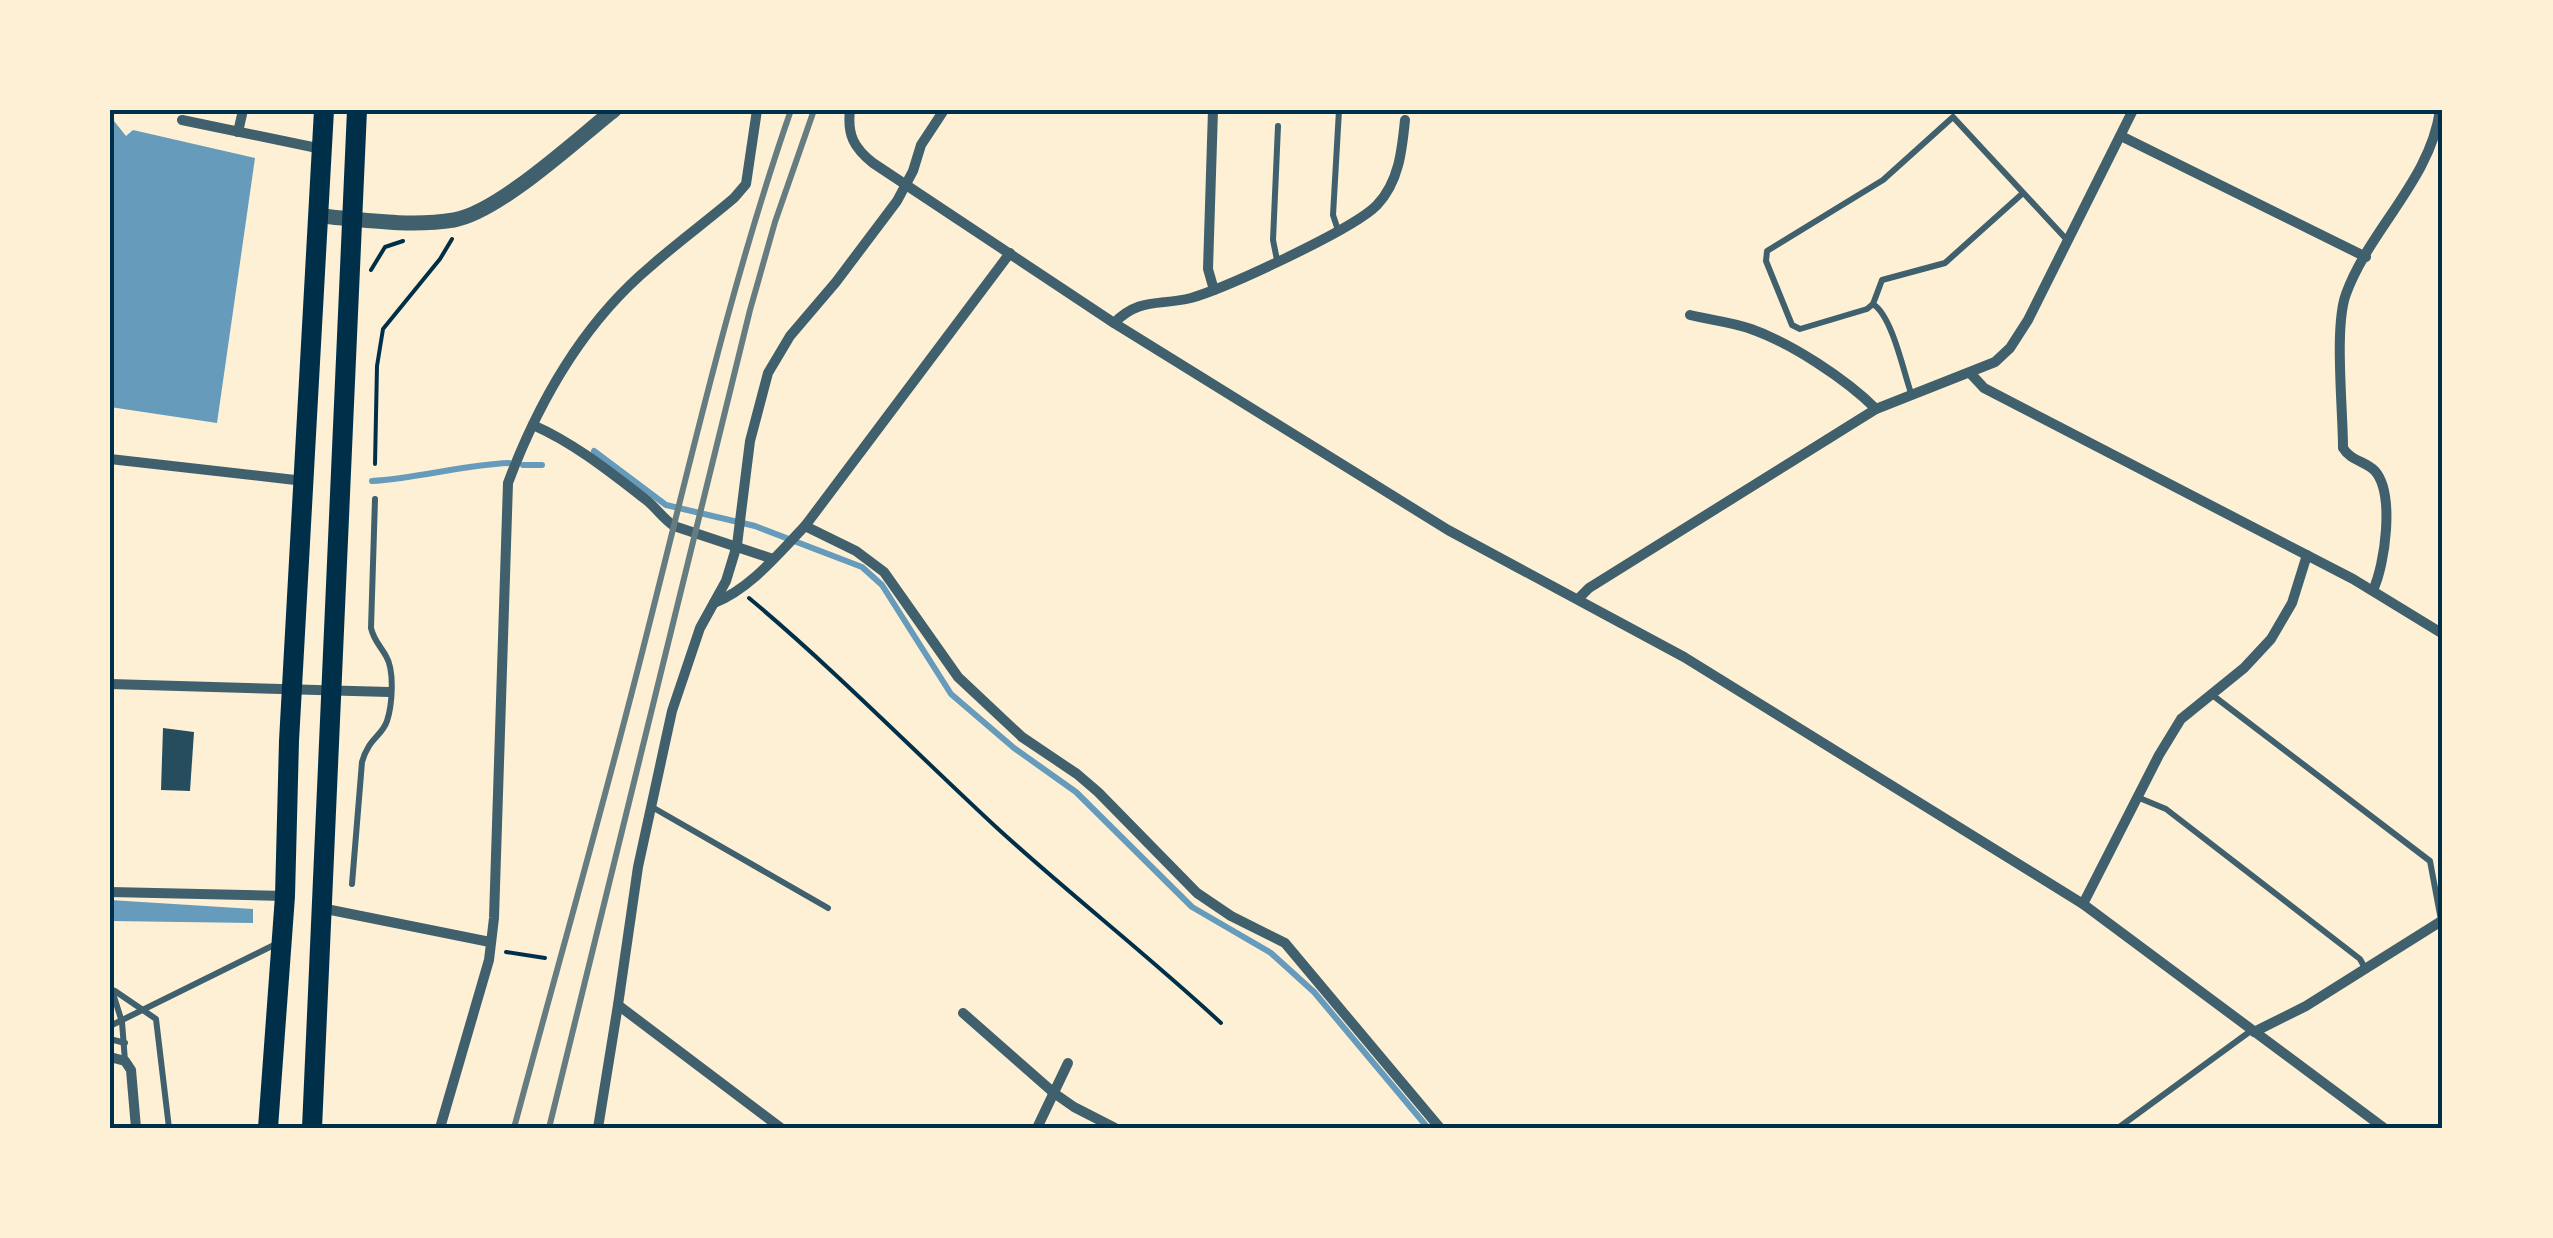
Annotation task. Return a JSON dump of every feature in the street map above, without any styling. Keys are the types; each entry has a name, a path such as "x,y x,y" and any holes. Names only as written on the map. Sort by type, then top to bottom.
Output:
{"highway":[{"path":"268,1128 285,896 292,689 324,110"},
{"path":"312,1128 357,110"}],"street":[{"path":"238,132 243,110"},
{"path":"320,216 457,220 499,199 614,110"},
{"path":"440,1128 490,960 508,483 569,358 650,266 746,184 757,110"},
{"path":"850,110 848,129 860,152 1114,323 1448,530 1807,730 1963,832 2083,904 2384,1128"},
{"path":"598,1128 651,807 672,711 700,628 726,581 736,545 750,441 768,373 790,336 836,282 906,184 921,145 944,110"},
{"path":"1212,110 1208,270 1214,290"},
{"path":"1578,599 1589,588 1876,409 1995,362 2010,348 2133,110"},
{"path":"2373,590 2380,575 2386,524 2382,484 2373,469 2348,457 2343,448 2340,320 2347,290 2412,182 2438,125 2440,110"},
{"path":"182,120 323,149"},
{"path":"1114,323 1128,309 1142,304 1187,299 1214,290 1338,230 1376,206 1393,182 1401,157 1405,120"},
{"path":"2121,136 2366,257"},
{"path":"714,603 729,597 788,546 1010,253"},
{"path":"1690,315 1750,328 1785,345 1876,409"},
{"path":"1970,374 1984,388 2373,590 2443,634"},
{"path":"533,425 586,455 651,503 674,526 773,559"},
{"path":"110,459 306,481"},
{"path":"801,530 856,551 884,572 958,677 1022,737 1098,792 1198,893 1230,916 1285,943 1440,1128"},
{"path":"2083,904 2181,719 2244,668 2271,639 2292,603 2307,555"},
{"path":"110,684 389,692"},
{"path":"110,892 285,896"},
{"path":"322,908 490,942"},
{"path":"2253,1031 2306,1006 2442,920"},
{"path":"618,1005 782,1128"},
{"path":"963,1013 1054,1092 1115,1128"},
{"path":"110,1057 125,1061 131,1070 136,1128"},
{"path":"1036,1128 1068,1063"}],"lane":[{"path":"1338,230 1332,215 1339,110"},
{"path":"2022,194 1945,262 1882,280 1873,304 1867,309 1800,329 1792,325 1766,261 1767,252 1882,180 1952,117 2068,241"},
{"path":"1277,260 1272,240 1278,126"},
{"path":"1873,304 1881,309 1887,322 1911,393"},
{"path":"352,884 362,762 367,744 386,726 389,692 388,658 375,643 371,628 375,499"},
{"path":"2210,693 2430,861 2442,920"},
{"path":"2137,797 2166,809 2360,960 2365,968"},
{"path":"651,807 828,908"},
{"path":"110,1026 282,940"},
{"path":"112,988 156,1020 169,1128"},
{"path":"112,988 122,1022 125,1061"},
{"path":"2118,1128 2253,1031"},
{"path":"110,1039 125,1042"}],"path":[{"path":"360,460 375,462 377,366 384,329 452,238 441,239"},
{"path":"369,275 385,247 416,240"},
{"path":"738,588 845,683 998,829 1221,1023"},
{"path":"490,942 498,951 545,958"}],"water":[{"path":"110,110 114,110 114,121 126,136 133,130 255,158 217,423 110,407"},
{"path":"110,900 253,909 253,923 110,921"}],"building":[{"path":"163,728 194,732 190,791 161,790"}],"waterway":[{"path":"594,451 666,505 755,526 862,567 882,585 951,694 1014,748 1076,792 1192,907 1271,953 1314,992 1428,1128"},
{"path":"372,481 509,463"},
{"path":"523,465 542,465"}],"railway":[{"path":"514,1128 731,306 791,110"},
{"path":"549,1128 750,310 775,222 814,110"}]}
